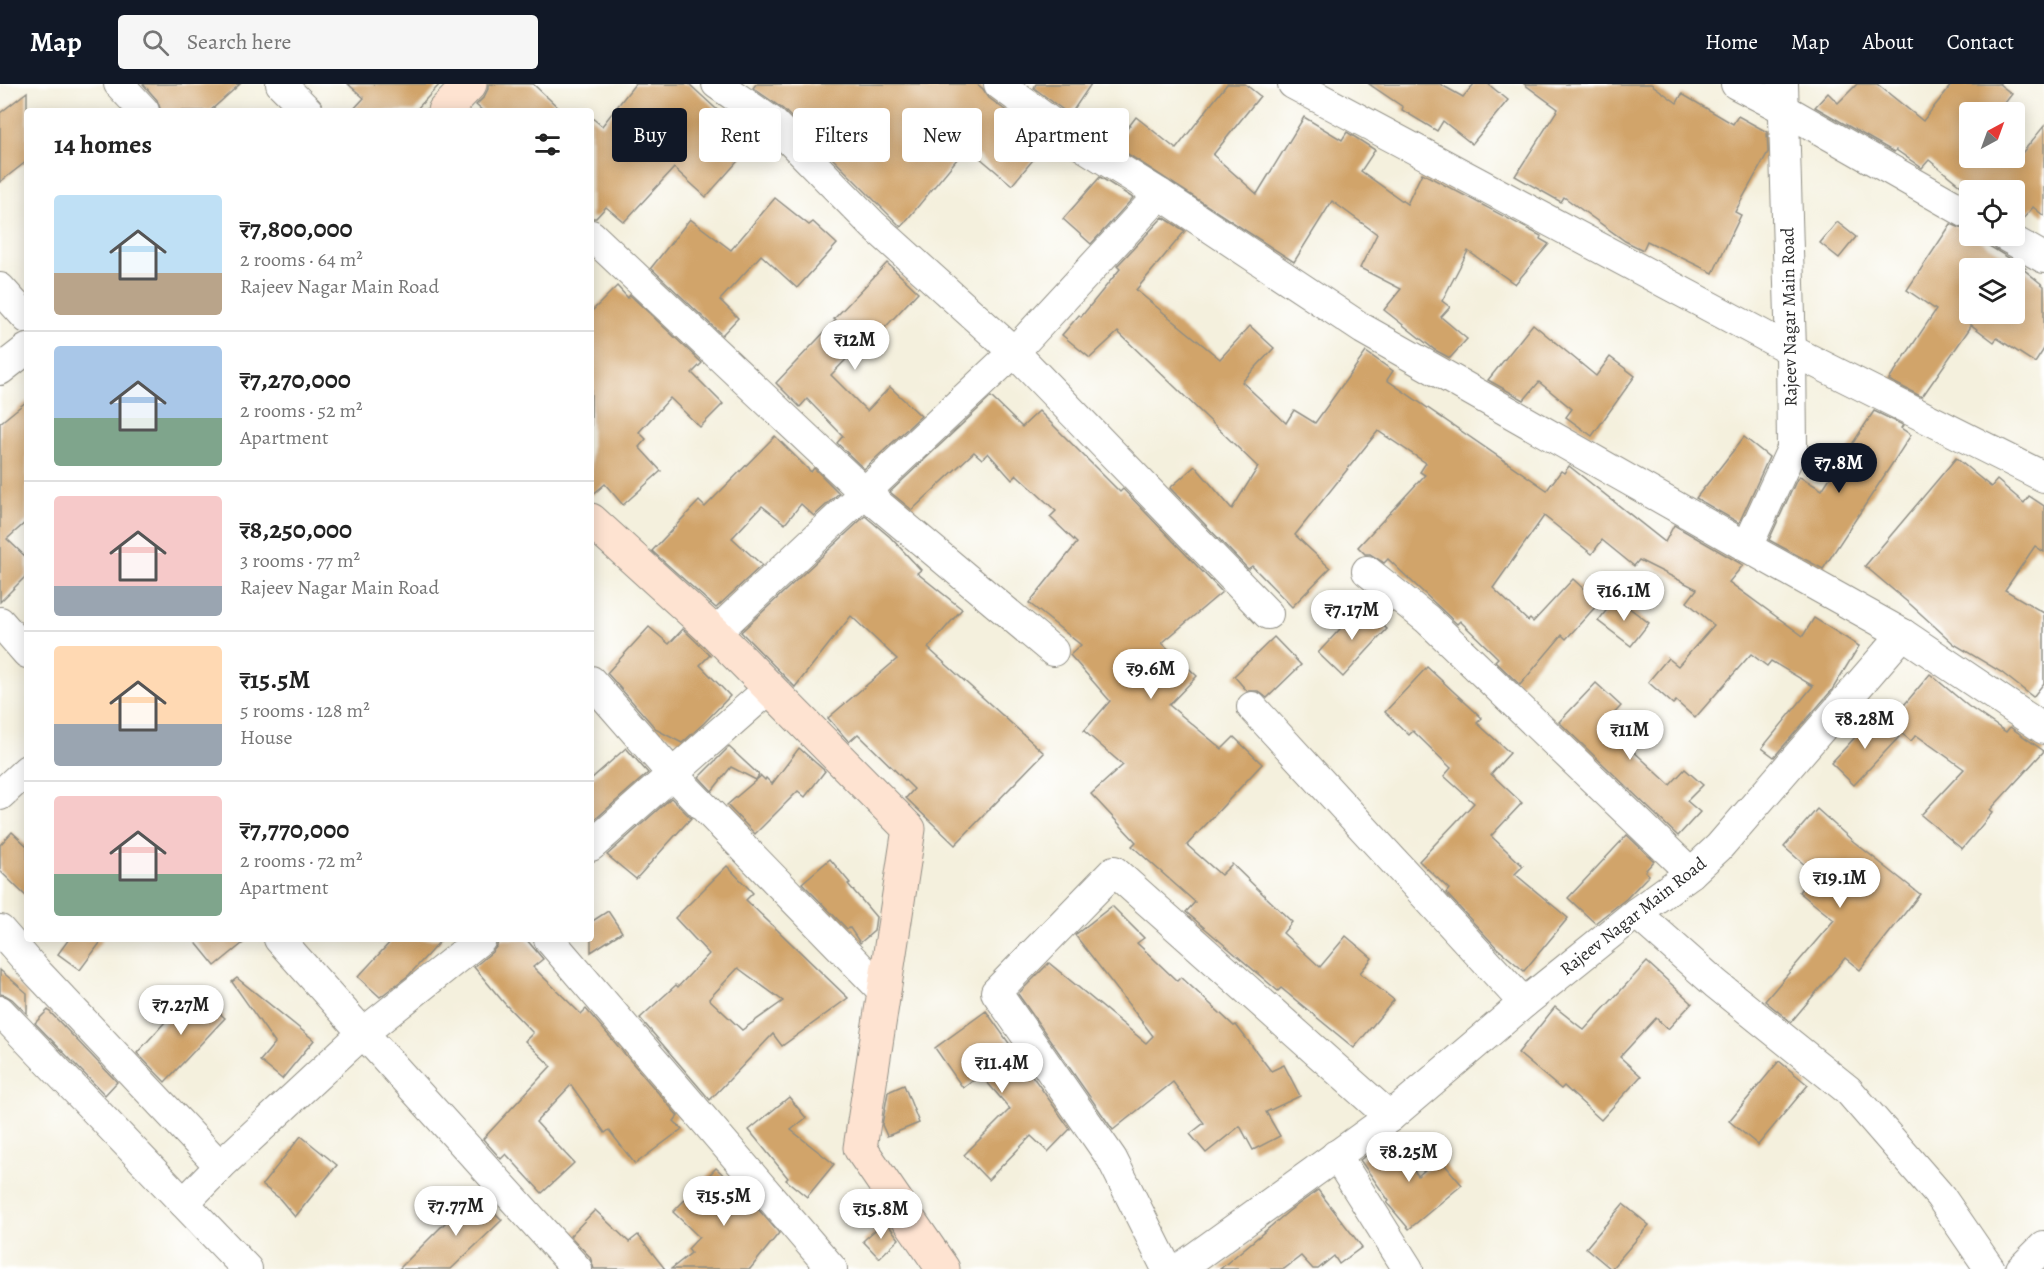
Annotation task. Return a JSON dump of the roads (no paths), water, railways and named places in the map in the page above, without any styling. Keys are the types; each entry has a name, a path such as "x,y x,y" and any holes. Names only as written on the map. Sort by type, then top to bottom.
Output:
{"street":[{"path":"119,84 141,108"},
{"path":"281,84 304,108"},
{"path":"717,84 771,121 873,225 1014,352 1268,614"},
{"path":"999,84 1083,146 1160,194 1363,329 1903,634 2044,729"},
{"path":"1293,84 1791,350 2044,477"},
{"path":"1736,84 1783,96 1959,208"},
{"name":"Rajeev Nagar Main Road","path":"1747,547 1791,449 1791,350 1783,96"},
{"path":"715,633 866,494 1014,352 1160,194"},
{"path":"594,238 866,494 1053,651"},
{"path":"2023,246 2044,258"},
{"path":"0,288 24,315"},
{"path":"0,370 24,351"},
{"path":"594,523 715,633 909,829 860,1148 943,1269"},
{"path":"1367,571 1426,619 1691,873"},
{"path":"0,622 24,650"},
{"name":"Rajeev Nagar Main Road","path":"1179,1269 1390,1117 1524,1003 1636,913 1691,873 1719,847 1903,634"},
{"path":"594,684 673,775 884,992"},
{"path":"594,843 770,688"},
{"path":"1252,707 1524,1003"},
{"path":"0,795 24,773"},
{"path":"1167,1269 1112,1159 996,992 1113,871 1390,1117"},
{"path":"1636,913 1716,984 1848,1090 1940,1196 1990,1269"},
{"path":"0,930 220,1166"},
{"path":"282,942 577,1269"},
{"path":"184,1203 220,1166 363,1033 477,942"},
{"path":"552,942 832,1269"},
{"path":"0,1011 247,1269"},
{"path":"1336,1155 1408,1269"},
{"path":"2021,1269 2044,1246"}]}
